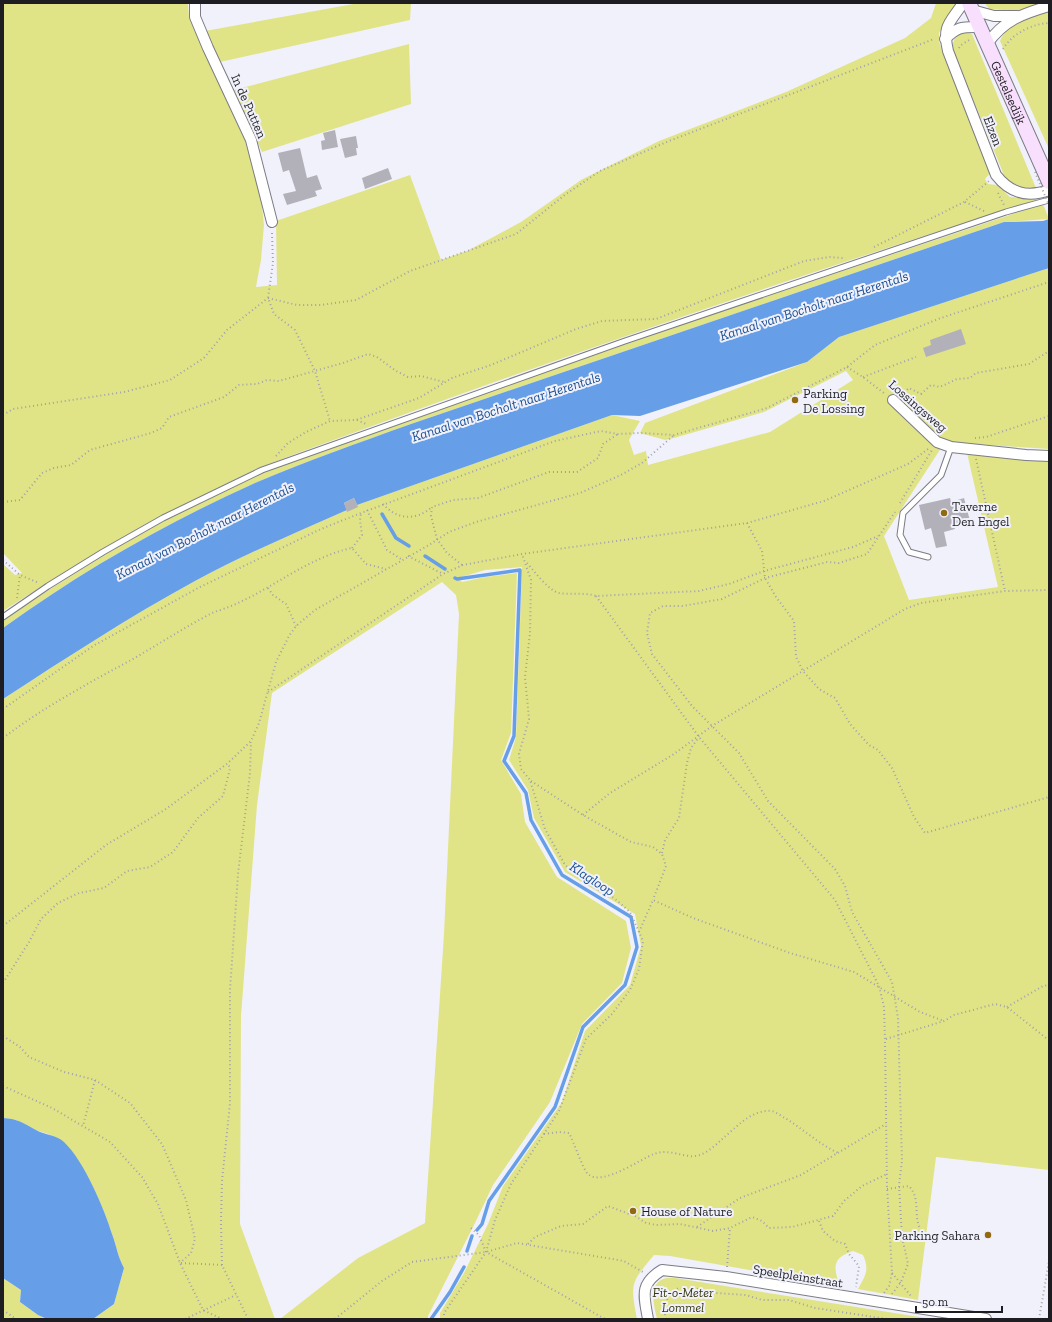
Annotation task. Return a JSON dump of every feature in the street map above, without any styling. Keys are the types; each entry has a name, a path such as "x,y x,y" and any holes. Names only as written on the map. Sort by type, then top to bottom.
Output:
{"main road":[{"name":"Gestelsedijk","path":"968,5 980,27 1039,171 1049,182"}],"street":[{"name":"In de Putten","path":"195,3 196,17 208,48 251,140 272,222"},
{"path":"940,39 968,5 994,16 1017,16"},
{"path":"987,44 1001,26 1017,16 1049,6"},
{"path":"940,39 963,27 980,27"},
{"name":"Elzen","path":"940,39 948,51 996,175 1003,184 1014,192 1039,194 1049,190"},
{"name":"Lossingsweg","path":"893,400 937,442 952,447 1049,456"},
{"name":"Speelpleinstraat","path":"651,1276 662,1270 726,1277 986,1319"},
{"path":"648,1319 644,1294 651,1276"}],"lane":[{"path":"3,617 48,586 103,552 163,518 262,470 625,341 1006,212 1049,200"},
{"path":"928,557 909,552 900,535 903,513 941,475 952,447"}],"path":[{"path":"1002,50 1008,41 1015,35 1035,26 1049,23"},
{"path":"268,298 297,305 321,305 356,300 410,271 516,234 566,194 600,170 670,141 940,39"},
{"path":"1039,171 1049,205"},
{"path":"872,248 964,202 990,179 994,185"},
{"path":"997,191 1006,212"},
{"path":"964,202 976,209 997,215"},
{"path":"272,222 273,264 268,298 274,314 295,330 315,372 330,421"},
{"path":"262,470 288,443 306,432 330,421 356,420 419,398 445,382 491,365 576,329 602,321 656,319 804,261 829,257 845,258"},
{"path":"3,709 93,646 194,591 321,529 367,510 555,441 601,430 618,434 674,435 767,408 847,367 875,345 938,318 1049,282"},
{"path":"3,415 13,409 124,392 170,380 204,358 227,330 268,298"},
{"path":"893,400 909,388 922,394 931,385 940,387 957,379 970,378 976,373 1029,364 1049,351"},
{"path":"3,502 20,500 42,473 54,468 71,464 90,450 152,433 162,428 169,417 224,397 239,385 257,384 267,380 279,380 315,372 368,354 377,357 396,372 408,377 422,376 445,382"},
{"path":"863,377 916,357"},
{"name":"Lossingsweg","path":"847,367 863,377 893,400"},
{"path":"986,437 1049,416"},
{"path":"384,504 391,513 404,517 423,516 432,507 453,500 478,498 549,472 577,472 598,458 603,444 618,434"},
{"path":"248,1319 222,1265 222,1181 230,1103 230,990 238,874 250,773 251,741 259,723 276,662 296,626 314,610 448,532 476,522 580,493 621,475 642,462 674,435"},
{"path":"900,504 937,442"},
{"path":"267,692 444,574 463,565 522,554 747,523 824,501 908,464 937,442"},
{"path":"974,449 1004,591"},
{"path":"432,507 431,516 437,539 448,553 463,565"},
{"path":"367,510 387,550 401,560"},
{"path":"882,1302 901,1282 908,1264 902,1237 900,1186 902,1161 898,1036 892,982 852,912 845,886 836,870 768,801 739,753 692,706 652,654 648,633 650,613 663,606 683,606 722,599 765,578 827,562 839,563 867,554 896,510"},
{"path":"3,738 46,707 70,695 178,631 214,612 231,607 268,588 299,568 352,548 362,535 360,520 361,513"},
{"path":"747,523 762,551 765,578 776,597 794,621 796,657 803,671 819,688 835,698 850,724 868,745 878,750 892,768 914,817 925,833 1049,797"},
{"path":"526,562 542,580 557,592 590,594 596,596 698,591 729,584 764,571 853,547 879,536"},
{"path":"352,548 366,564 386,569"},
{"path":"444,1319 444,1313 486,1252 495,1220 511,1184 559,1111 586,1039 612,1014 630,990 639,969 642,941 630,912 614,898 592,887 565,865 545,829 530,780 521,768 519,754 529,719 525,677 530,633 532,580 522,554"},
{"path":"408,556 444,574"},
{"path":"3,560 20,575 48,586"},
{"path":"16,607 20,575"},
{"path":"268,588 273,595 286,604 296,626"},
{"path":"584,815 610,793 699,736 712,726 887,619 910,607 920,603 1004,591 1049,590"},
{"path":"596,596 699,736 835,900 879,986 884,1007 887,1188 892,1273 889,1286 882,1302"},
{"path":"662,854 665,840 678,818 687,762 691,748 699,736"},
{"path":"3,926 106,845 166,809 228,763 251,741"},
{"path":"3,983 29,942 41,919 58,903 79,893 104,888 126,871 150,867 173,852 198,818 223,796 230,769 228,763"},
{"path":"530,780 584,815 631,842 653,846 662,854 666,866 639,933"},
{"path":"653,900 700,921 790,953 854,972 920,1012 944,1021"},
{"path":"1007,1007 1049,985"},
{"path":"885,1040 944,1021 954,1015 975,1008 995,1004 1007,1007 1046,1038 1049,1038"},
{"path":"3,1036 20,1047 28,1057 64,1072 95,1080 130,1103 162,1144 186,1200 196,1239 191,1253 180,1263"},
{"path":"83,1126 95,1080"},
{"path":"3,1086 52,1108 110,1142 142,1178 158,1204 180,1263 203,1310 222,1319"},
{"path":"544,1134 559,1132 569,1133 586,1173 592,1177 606,1176 632,1166 655,1153 669,1152 692,1157 710,1150 755,1112 773,1111 801,1128 828,1148 838,1153"},
{"path":"697,1226 740,1198 801,1175 886,1124"},
{"path":"635,1216 646,1223 656,1225 680,1224 697,1226 713,1231 730,1228 752,1217 762,1221 769,1228 792,1227 819,1221 833,1216 844,1201 862,1186 887,1174"},
{"path":"887,1188 909,1186 915,1194 917,1202 918,1226 925,1234 930,1235"},
{"path":"528,1244 535,1237 560,1226 583,1224 608,1206 629,1214"},
{"path":"819,1221 823,1231 835,1241 845,1244 849,1254 859,1266 856,1288 858,1298"},
{"path":"470,1228 479,1235 486,1252 605,1319"},
{"path":"726,1277 730,1228"},
{"path":"335,1319 382,1281 412,1262 486,1252 517,1243 624,1261 651,1276"},
{"path":"1039,1319 1049,1261"},
{"path":"180,1263 222,1265"},
{"path":"892,1273 901,1282 920,1308"},
{"path":"666,1319 664,1310 668,1293 679,1288 746,1295 762,1300 789,1300 815,1308 887,1319"},
{"path":"185,1319 236,1295"},
{"path":"3,1310 16,1319"}],"green space":[{"path":"3,3 188,3 189,18 247,145 261,197 264,225 261,260 256,287 277,285 276,221 410,175 441,260 467,251 521,222 581,180 659,141 786,92 905,38 931,18 936,3 956,3 939,33 939,42 991,172 985,179 988,184 997,185 1010,197 1039,199 853,259 667,322 482,386 256,469 149,522 63,573 3,611 3,564 15,575 22,573 3,553"},
{"path":"359,3 411,3 410,20 220,62 205,31"},
{"path":"985,3 1042,3 1017,11 989,9"},
{"path":"1049,11 1049,149 1000,41 1008,29 1014,25 1028,18"},
{"path":"964,31 972,34 1036,188 1018,186 1004,175 952,48 955,38"},
{"path":"409,44 411,104 262,152 234,90"},
{"path":"1043,204 1049,219 1004,222 411,424 332,452 274,475 222,498 125,549 63,587 3,628 3,620 20,608 130,539 181,511 263,472 390,425 702,318"},
{"path":"1049,268 1049,449 945,442 884,536 909,600 998,587 967,453 1049,462 1049,1170 936,1157 918,1300 858,1289 866,1273 866,1265 863,1255 853,1251 841,1257 836,1264 836,1274 840,1286 670,1256 654,1255 634,1284 633,1297 637,1319 440,1319 440,1313 464,1273 488,1224 503,1186 562,1102 585,1031 630,985 641,946 635,914 565,872 534,818 528,790 509,760 516,737 522,567 485,570 458,578 462,582 485,577 517,573 511,733 501,760 521,794 525,822 557,877 626,921 631,948 622,983 582,1024 550,1102 493,1185 428,1316 428,1319 280,1319 358,1258 425,1223 444,934 459,614 456,595 442,582 272,693 257,805 241,1016 240,1224 275,1319 93,1319 114,1304 124,1268 118,1255 103,1208 89,1179 71,1152 61,1142 51,1135 36,1130 21,1122 3,1118 3,699 98,638 170,595 232,562 347,510 344,503 354,498 357,505 612,415 640,421 629,440 634,455 646,451 648,465 770,432 853,380 846,371 764,412 674,438 665,440 640,433 645,423 807,362 839,337"},
{"path":"3,1278 21,1290 20,1302 38,1315 47,1319 3,1319"},
{"name":"Fit-o-Meter Lommel","path":"666,1278 675,1278 932,1319 657,1319 653,1295 654,1289 660,1281"}],"water":[{"name":"Kanaal van Bocholt naar Herentals","path":"1049,219 1049,268 839,337 807,362 640,416 612,415 357,505 354,498 344,503 347,510 232,562 170,595 98,638 3,699 3,628 63,587 125,549 222,498 274,475 411,424 1004,222 1043,221"},
{"path":"3,1118 21,1122 64,1142 79,1161 99,1198 124,1268 114,1304 93,1319 47,1319 38,1315 20,1302 21,1290 3,1278"}],"building":[{"path":"335,130 338,147 322,150 321,141 325,140 323,133"},
{"path":"356,136 358,148 356,148 357,155 345,158 340,139"},
{"path":"300,148 307,178 317,175 322,189 315,191 317,196 287,205 283,194 296,191 289,170 283,172 278,153"},
{"path":"388,168 392,179 365,189 362,178"},
{"path":"961,329 966,344 926,357 923,348 931,345 930,340"},
{"path":"354,498 358,507 347,512 344,503"},
{"name":"Taverne Den Engel","path":"950,498 951,502 964,498 970,521 954,525 955,529 944,532 947,546 936,548 931,528 925,530 919,505"}],"waterway":[{"name":"Klagloop","path":"382,514 396,538 409,546"},
{"name":"Klagloop","path":"425,556 445,569"},
{"name":"Klagloop","path":"455,578 457,579 520,570 514,736 504,761 526,793 531,820 562,875 631,917 637,947 625,985 583,1027 555,1107 489,1201 482,1224 477,1230"},
{"name":"Klagloop","path":"467,1251 472,1236"},
{"name":"Klagloop","path":"431,1319 450,1292 464,1267"}],"place":[{"name":"Parking De Lossing","path":"795,400"},
{"name":"Taverne Den Engel","path":"944,513"},
{"name":"House of Nature","path":"633,1211"},
{"name":"Parking Sahara","path":"988,1235"}]}
